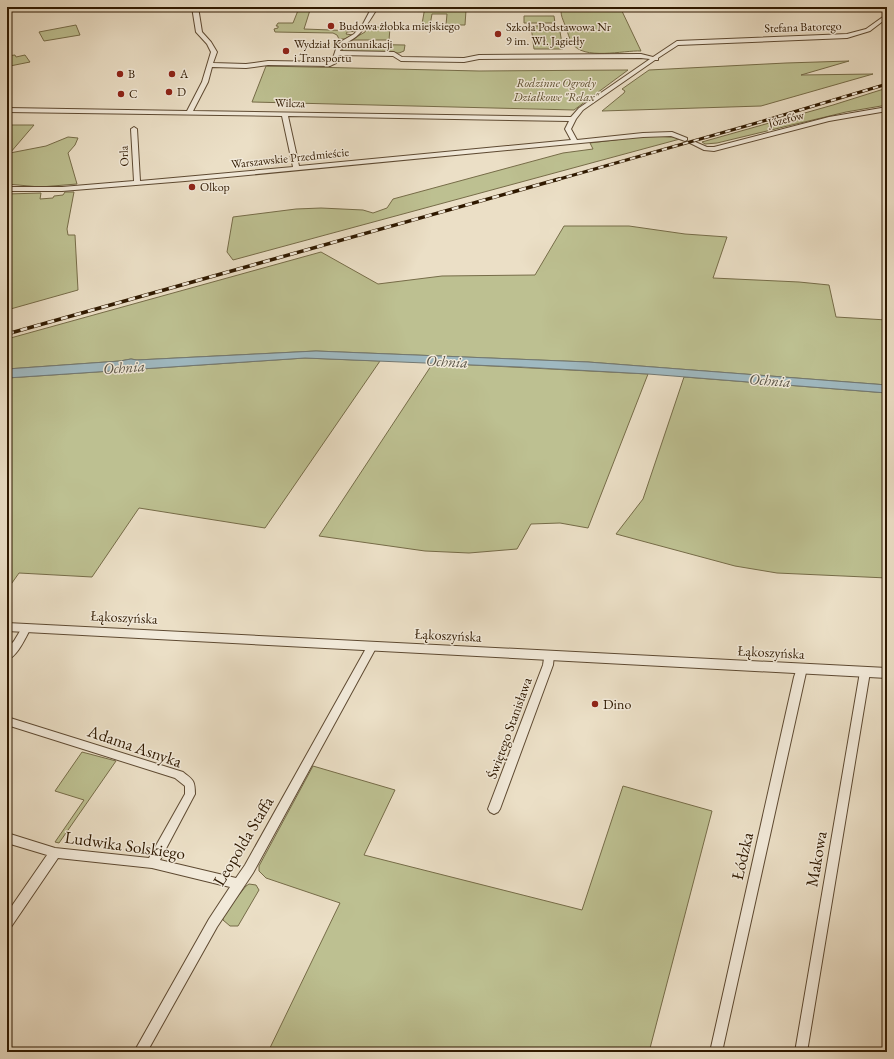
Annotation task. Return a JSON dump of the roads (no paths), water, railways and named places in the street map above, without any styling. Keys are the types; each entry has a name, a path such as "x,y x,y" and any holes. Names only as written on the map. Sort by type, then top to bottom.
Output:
{"street":[{"path":"190,113 205,82 214,52 209,42 199,32 195,7"},
{"path":"210,65 246,66 268,63 330,64 334,62 339,47 344,42 356,35 365,25 375,7"},
{"name":"Stefana Batorego","path":"573,120 581,109 656,59 677,43 847,36 868,30 887,16"},
{"path":"337,53 394,54 401,59 464,60 480,57 604,56 641,56 656,59"},
{"name":"Józefów","path":"693,143 706,149 714,149 836,118 887,109"},
{"name":"Wilcza","path":"7,110 573,120"},
{"path":"286,114 285,117 296,168"},
{"path":"573,120 568,129 575,141 660,134 672,134 684,138"},
{"name":"Orla","path":"134,129 137,183"},
{"name":"Warszawskie Przedmieście","path":"7,189 54,189 137,183 575,141"},
{"name":"Łąkoszyńska","path":"7,627 887,673"},
{"path":"7,656 17,644 26,628"},
{"name":"Leopolda Staffa","path":"140,1052 204,939 249,869 372,646"},
{"name":"Świętego Stanisława","path":"494,809 548,665 549,655"},
{"name":"Łódzka","path":"716,1052 802,668"},
{"name":"Makowa","path":"801,1052 865,672"},
{"name":"Adama Asnyka","path":"7,721 178,775 190,784 190,794 152,864"},
{"name":"Ludwika Solskiego","path":"7,838 55,853 152,864 238,884"},
{"path":"7,923 55,853"}],"water":[{"name":"Ochnia","path":"316,351 588,362 887,385 887,393 648,374 305,358 7,378 7,369 131,359 137,360"}],"railway":[{"path":"556,180 887,84"},
{"path":"7,334 559,179"}],"place":[{"name":"Budowa żłobka miejskiego","path":"331,26"},
{"name":"Szkoła Podstawowa Nr 9 im. Wł. Jagiełły","path":"498,34"},
{"name":"Wydział Komunikacji i Transportu","path":"286,51"},
{"name":"B","path":"120,74"},
{"name":"A","path":"172,74"},
{"name":"D","path":"169,92"},
{"name":"C","path":"121,94"},
{"name":"Olkop","path":"192,187"},
{"name":"Dino","path":"595,704"}],"park label":[{"name":"Rodzinne Ogrody Działkowe \"Relax\"","path":"556,90"}]}
